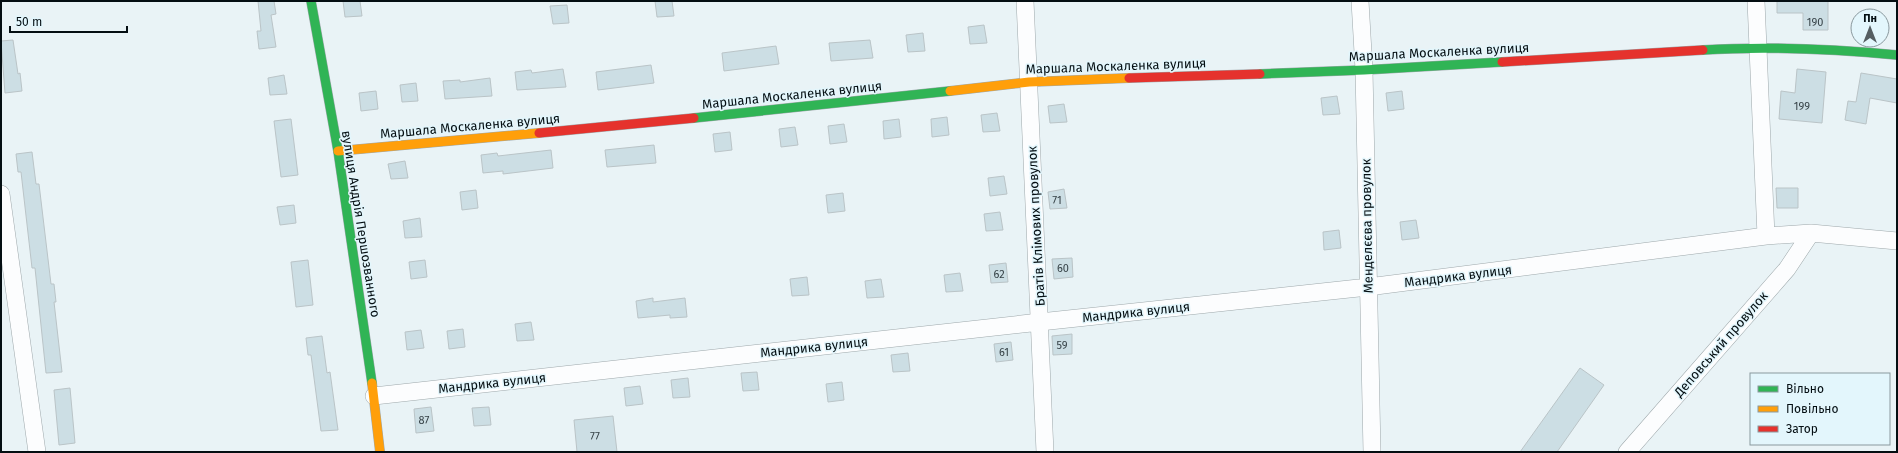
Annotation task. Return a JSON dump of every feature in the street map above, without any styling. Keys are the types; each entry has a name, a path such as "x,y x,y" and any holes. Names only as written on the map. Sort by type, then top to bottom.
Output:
{"street":[{"name":"вулиця Андрія Першозванного","path":"311,1 338,151 374,396 380,452"},
{"name":"Братів Клімових провулок","path":"1026,1 1045,452"},
{"name":"Менделєєва провулок","path":"1360,1 1364,70 1372,452"},
{"path":"1756,1 1766,236"},
{"name":"Маршала Москаленка вулиця","path":"338,151 686,119 1029,82 1364,70 1758,48 1844,50 1897,55"},
{"path":"1,194 37,452"},
{"name":"Мандрика вулиця","path":"374,396 1368,287 1766,236 1811,233 1897,241"},
{"name":"Деповський провулок","path":"1627,452 1787,269 1811,233"}],"building":[{"path":"258,1 274,1 276,14 271,15 276,47 259,49 257,31 261,31"},
{"path":"343,1 360,1 362,16 345,17"},
{"path":"655,1 672,1 674,16 657,17"},
{"path":"1777,1 1828,1 1828,30 1803,30 1803,13 1777,13"},
{"path":"567,5 569,23 553,24 550,6"},
{"path":"984,25 987,43 970,44 968,27"},
{"path":"923,33 925,51 908,52 906,35"},
{"path":"13,40 22,91 5,93 1,41"},
{"path":"870,40 873,58 831,61 829,43"},
{"path":"776,46 779,64 724,71 722,53"},
{"path":"651,65 654,83 598,90 596,72"},
{"path":"563,69 566,87 517,90 515,72 531,70 532,73"},
{"path":"1797,69 1826,72 1822,123 1779,119 1781,91 1795,93"},
{"path":"1861,73 1897,79 1897,103 1870,98 1866,124 1845,120 1848,101 1856,102"},
{"path":"284,75 287,94 270,95 268,78"},
{"path":"490,78 492,96 445,99 443,81 460,80 460,82"},
{"path":"416,83 418,101 402,102 400,85"},
{"path":"376,91 378,109 361,111 359,93"},
{"path":"1402,91 1404,109 1388,111 1386,93"},
{"path":"1337,96 1340,114 1323,115 1321,98"},
{"path":"1064,104 1067,122 1050,123 1048,106"},
{"path":"997,113 1000,131 983,132 981,115"},
{"path":"947,117 949,135 932,137 931,119"},
{"path":"291,119 298,175 281,177 274,121"},
{"path":"899,119 901,137 884,139 883,121"},
{"path":"844,124 847,142 830,144 828,126"},
{"path":"795,127 798,145 781,147 779,129"},
{"path":"730,132 732,150 715,152 713,134"},
{"path":"654,145 656,163 607,167 605,150"},
{"path":"551,150 553,168 503,174 503,171 483,173 481,155 497,153 498,156"},
{"path":"32,152 36,184 39,184 51,284 54,284 56,302 54,302 62,372 46,373 35,268 32,268 21,172 18,172 16,154"},
{"path":"405,161 408,178 391,179 388,164"},
{"path":"1004,176 1007,194 990,196 988,178"},
{"path":"1776,188 1798,188 1798,208 1777,208"},
{"path":"1064,189 1067,208 1050,209 1048,192"},
{"path":"476,190 478,208 462,210 460,192"},
{"path":"843,193 845,211 828,213 826,195"},
{"path":"294,205 296,223 280,225 277,207"},
{"path":"1000,212 1003,230 986,231 984,214"},
{"path":"420,218 422,237 405,238 403,221"},
{"path":"1416,220 1419,238 1402,240 1400,222"},
{"path":"1339,230 1341,248 1324,250 1323,232"},
{"path":"1072,258 1073,277 1054,279 1052,259"},
{"path":"308,260 313,305 296,307 291,262"},
{"path":"425,260 427,277 411,279 409,262"},
{"path":"1006,263 1008,282 991,283 989,265"},
{"path":"960,273 963,291 946,292 944,275"},
{"path":"807,277 809,295 792,296 790,279"},
{"path":"881,279 884,297 867,298 865,281"},
{"path":"653,298 653,302 685,298 687,317 670,318 670,315 638,318 636,301"},
{"path":"531,322 534,340 517,341 515,324"},
{"path":"463,329 465,347 449,349 447,331"},
{"path":"421,330 424,348 407,350 405,332"},
{"path":"1072,334 1072,354 1053,355 1052,336"},
{"path":"322,336 327,373 330,372 338,430 321,431 311,355 308,355 306,338"},
{"path":"1011,342 1013,360 996,362 994,344"},
{"path":"908,353 910,371 893,372 891,355"},
{"path":"1580,368 1604,385 1557,452 1520,452"},
{"path":"757,372 759,390 743,391 741,373"},
{"path":"688,378 690,397 673,398 671,380"},
{"path":"842,382 844,400 828,402 826,384"},
{"path":"640,386 643,404 626,406 624,388"},
{"path":"70,388 75,443 59,445 54,390"},
{"path":"431,407 434,431 416,433 414,409"},
{"path":"489,407 491,425 474,426 472,408"},
{"path":"613,416 617,452 577,452 574,420"}],"traffic: fast":[{"path":"311,1 338,151 372,383"},
{"path":"1703,50 1751,48 1800,49 1897,55"},
{"path":"1260,74 1502,62"},
{"path":"694,118 950,91"}],"traffic: slow":[{"path":"950,91 1029,82 1129,78"},
{"path":"338,151 539,133"},
{"path":"372,383 380,452"}],"traffic: jam":[{"path":"1502,62 1703,50"},
{"path":"1129,78 1260,74"},
{"path":"539,133 694,118"}]}
